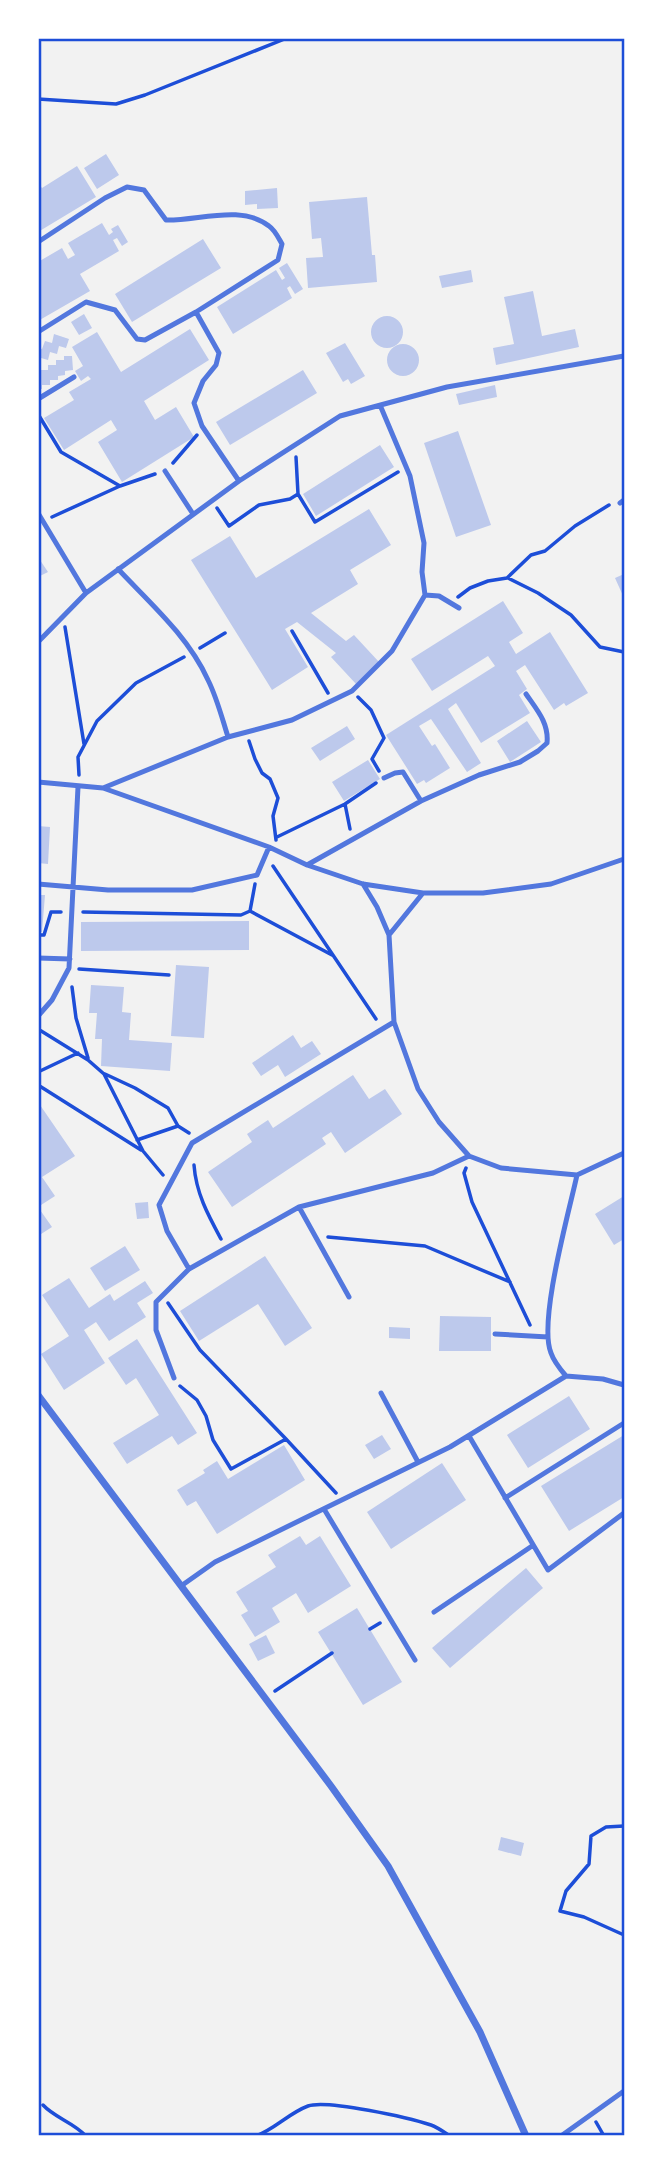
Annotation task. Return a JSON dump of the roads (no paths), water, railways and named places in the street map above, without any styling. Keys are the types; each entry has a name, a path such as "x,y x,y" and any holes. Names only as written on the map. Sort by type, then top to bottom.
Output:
{"street":[{"path":"38,1395 388,1866 480,2032 527,2136"}],"lane":[{"path":"38,242 105,198 127,187 144,190 166,220 218,215 251,217 271,227 282,244 278,260 145,341 137,339 115,310 86,302 38,332"},
{"path":"196,312 219,353 216,365 203,381 194,403 202,426 239,481"},
{"path":"38,642 86,593 118,569 239,481 340,416 447,387 625,355"},
{"path":"38,399 74,377"},
{"path":"103,788 228,737 292,720 332,701 352,691 391,651 425,594 422,572 424,543 410,476 380,405"},
{"path":"165,471 194,514"},
{"path":"38,513 86,593"},
{"path":"118,569 177,631 192,652 208,679 228,737"},
{"path":"425,594 439,596 459,608"},
{"path":"307,864 421,801 479,775 520,762 547,743 548,731 542,717 526,694"},
{"path":"384,778 402,772 421,801"},
{"path":"38,782 103,788 363,884 424,893 483,893 551,884 625,859"},
{"path":"38,1016 52,1000 69,968 78,787"},
{"path":"38,884 108,890 192,890 257,875 270,848"},
{"path":"363,884 389,934 394,1023 418,1089 439,1122 469,1156 500,1168 577,1175 625,1153"},
{"path":"389,934 424,893"},
{"path":"38,958 70,959"},
{"path":"190,1269 167,1231 159,1205 192,1143 394,1023"},
{"path":"174,1378 156,1330 156,1301 190,1269 299,1207 433,1173 469,1156"},
{"path":"566,1376 550,1352 548,1337 552,1293 577,1175"},
{"path":"299,1207 349,1297"},
{"path":"495,1334 548,1337"},
{"path":"181,1586 215,1562 469,1436 566,1376 603,1379 625,1385"},
{"path":"381,1394 418,1462"},
{"path":"505,1498 625,1423"},
{"path":"469,1436 548,1570 625,1513"},
{"path":"324,1509 415,1660"},
{"path":"434,1612 533,1546"},
{"path":"561,2136 625,2091"}]}
